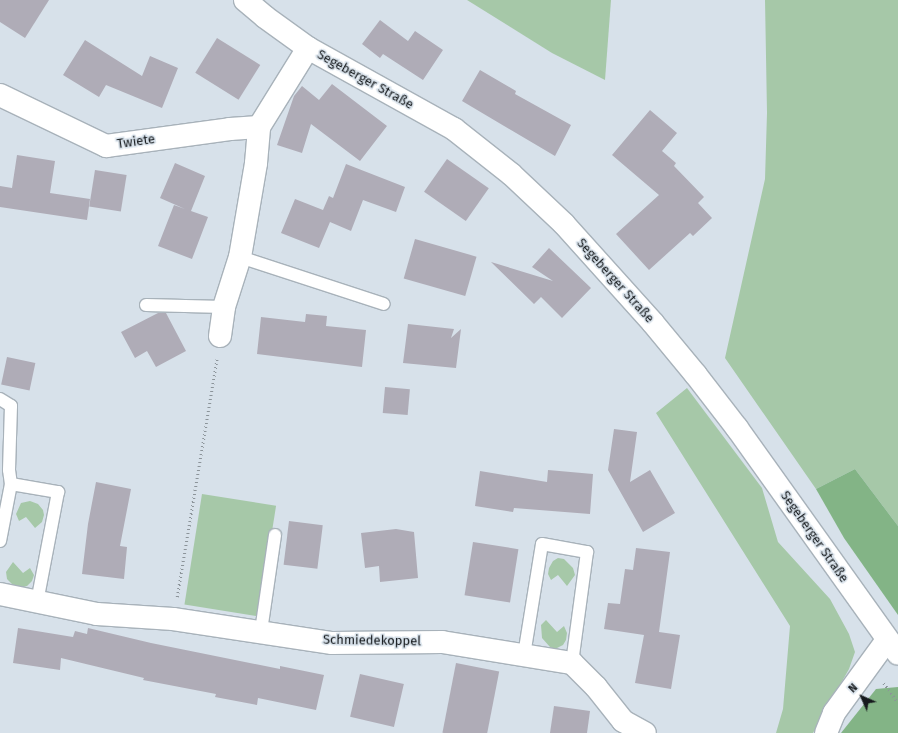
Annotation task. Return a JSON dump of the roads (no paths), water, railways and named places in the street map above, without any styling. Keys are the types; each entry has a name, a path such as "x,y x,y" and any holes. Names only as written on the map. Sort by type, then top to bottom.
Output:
{"street":[{"name":"Segeberger Straße","path":"245,0 265,18 308,48 454,129 511,174 564,224 653,323 696,375 741,434 893,647"},
{"path":"220,336 224,307 240,257 256,163 259,128 308,48"},
{"name":"Twiete","path":"0,95 106,146 230,129 259,128"},
{"name":"Schmiedekoppel","path":"0,594 97,614 173,619 261,631 332,643 442,642 572,663"},
{"path":"826,733 834,713 893,647"},
{"path":"572,663 596,687 623,722 645,733"}],"lane":[{"path":"240,257 384,304"},
{"path":"146,305 224,307"},
{"path":"0,399 11,406 9,470 11,484 0,541"},
{"path":"11,484 58,492 37,602"},
{"path":"261,631 276,536"},
{"path":"524,655 542,544 587,552 572,663"}]}
